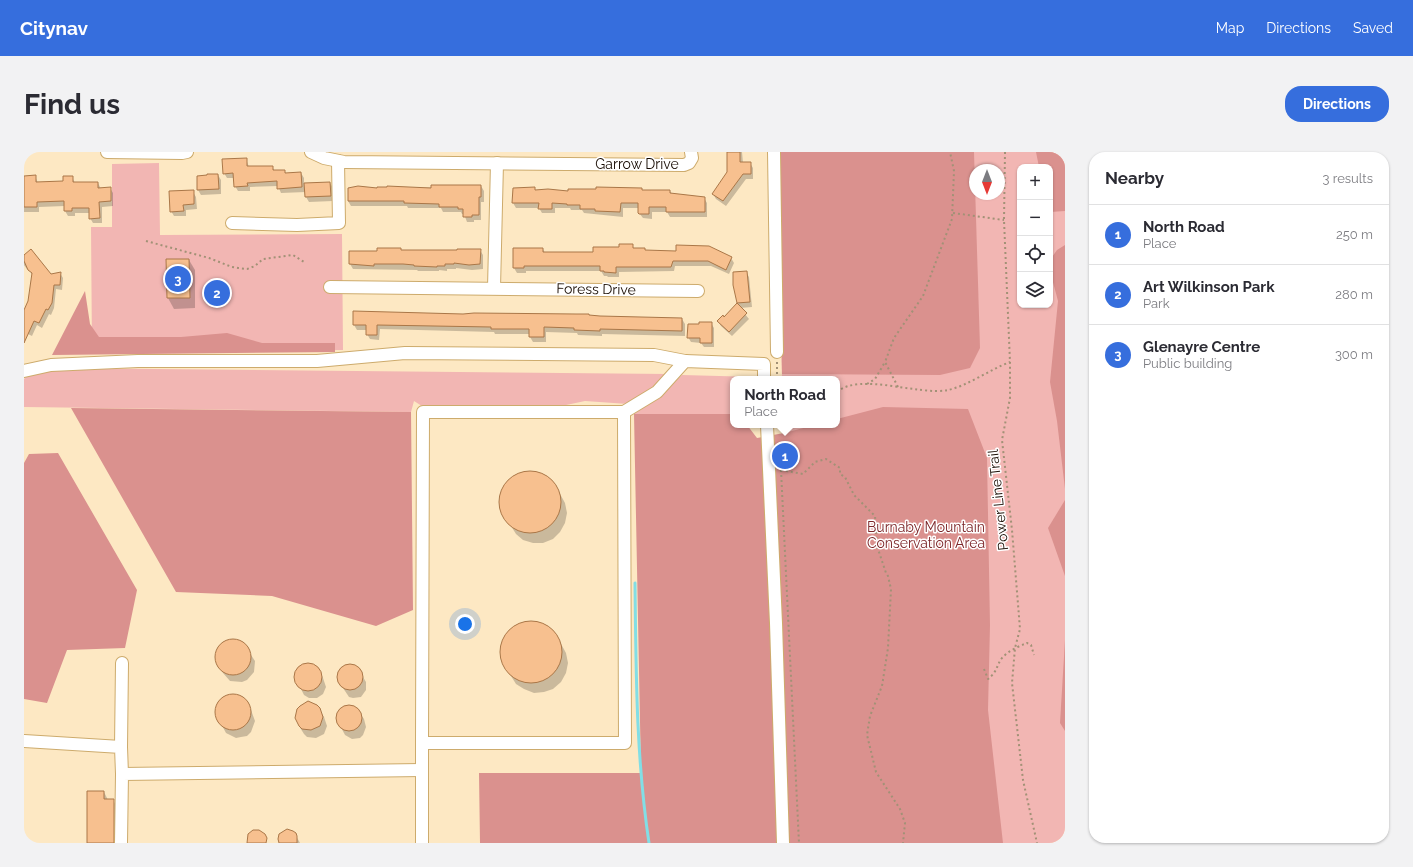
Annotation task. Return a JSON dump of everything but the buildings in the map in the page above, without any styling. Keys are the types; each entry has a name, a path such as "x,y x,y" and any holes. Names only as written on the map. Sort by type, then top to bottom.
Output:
{"street":[{"path":"107,152 187,152"},
{"name":"Garrow Drive","path":"310,152 324,158 344,162 684,165 690,163 692,158 691,152"},
{"path":"774,152 777,352"},
{"path":"232,223 296,225 339,223 338,161"},
{"path":"494,288 497,163"},
{"name":"Foress Drive","path":"330,287 698,291"},
{"path":"24,371 51,366 130,362 317,361 405,353 654,355 685,361 764,364 764,376"},
{"path":"422,843 423,412 624,412 657,392 685,361"},
{"path":"422,743 625,743 624,412"},
{"path":"766,428 775,615 783,843"},
{"path":"121,843 122,663"},
{"path":"24,741 121,747"},
{"path":"122,774 422,770"}],"path":[{"path":"866,384 875,379 885,362 894,338 923,296 952,219 954,172 950,152"},
{"name":"Power Line Trail","path":"1005,152 1004,220 1010,362 1010,398 1002,440 1012,530 1020,629 1015,648 1012,683 1023,780 1037,843"},
{"path":"953,213 1004,220"},
{"path":"146,240 238,268 247,269 251,268 263,259 293,255 304,262"},
{"path":"777,352 777,376"},
{"path":"885,362 898,387"},
{"path":"840,390 846,386 866,384 932,391 949,390 1010,362"},
{"path":"780,447 799,843"},
{"path":"781,470 803,474 815,462 826,459 840,468 840,474 845,478 854,495 875,516 877,546 891,589 888,648 882,686 870,716 867,735 876,772 900,809 905,823 903,843"},
{"path":"984,669 988,679 995,674 1002,658 1015,648 1027,643 1031,645 1034,655"}],"green space":[{"name":"Burnaby Mountain Conservation Area","path":"777,152 1065,152 1065,843 793,843 783,428 840,428 840,376 782,376"},
{"path":"778,152 974,152 974,164 969,164 969,200 975,200 980,348 970,368 940,375 782,374"},
{"path":"1036,152 1065,152 1065,211 1053,212 1053,164 1038,164"},
{"path":"159,163 160,235 342,234 343,350 92,352 91,227 112,227 112,164"},
{"path":"1065,245 1065,489 1057,421 1050,382 1058,301 1053,282 1053,256 1057,250"},
{"path":"85,291 90,324 99,337 181,337 227,333 262,343 335,343 335,352 52,355"},
{"path":"53,368 669,374 654,391 628,404 585,401 552,408 425,408 414,401 411,412 24,407 24,379 31,372"},
{"path":"682,375 730,376 730,414 634,414 663,393"},
{"path":"883,407 968,409 987,458 990,625 988,710 1003,843 480,843 479,773 641,773 634,414 730,414 730,428 749,428 757,438 803,428 840,428 840,418"},
{"path":"71,408 411,412 413,610 376,626 272,596 176,592"},
{"path":"58,453 137,590 125,648 67,650 47,703 24,699 24,463 29,454"},
{"path":"1065,500 1065,576 1048,528"},
{"path":"1065,640 1065,731 1060,723"}],"waterway":[{"path":"635,583 636,681 639,746 641,778 649,843"}],"place":[{"name":"Glenayre Centre","path":"178,279"},
{"name":"Art Wilkinson Park","path":"217,293"},
{"name":"North Road","path":"785,456"}]}
